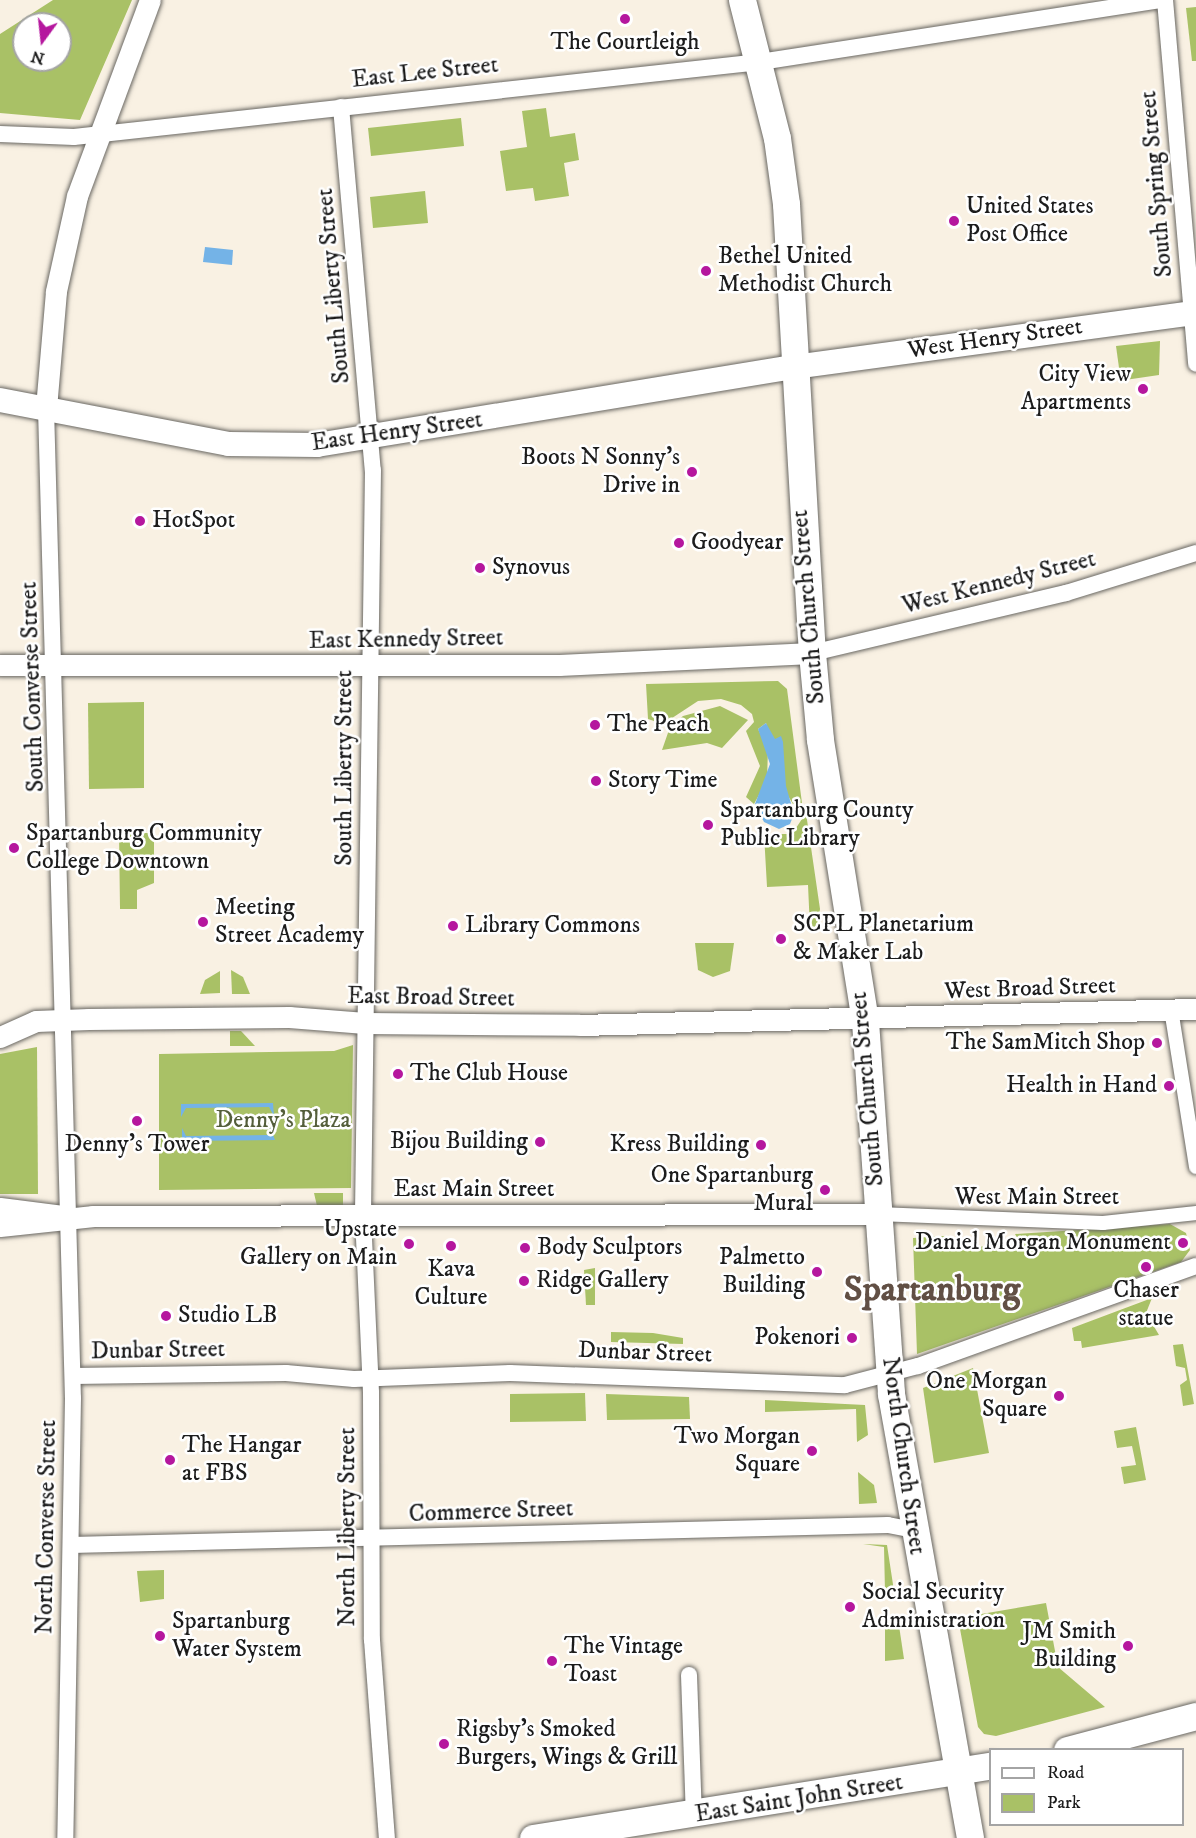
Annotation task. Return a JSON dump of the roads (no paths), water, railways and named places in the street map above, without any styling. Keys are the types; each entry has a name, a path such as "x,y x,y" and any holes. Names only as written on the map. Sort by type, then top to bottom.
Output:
{"main road":[{"name":"South Church Street","path":"742,0 760,62 786,204 812,653 820,740 865,1021 878,1214"},
{"name":"West Henry Street","path":"794,367 1194,313"},
{"name":"East Henry Street","path":"0,400 229,444 288,447 370,440 794,367"},
{"name":"North Church Street","path":"878,1214 889,1375 913,1530 970,1838"},
{"path":"1071,1748 1196,1716"},
{"name":"East Saint John Street","path":"533,1838 694,1816 989,1766"}],"street":[{"path":"46,408 56,291 96,135 150,0"},
{"name":"East Lee Street","path":"96,135 341,106 760,62 1160,0"},
{"name":"South Spring Street","path":"1165,0 1194,313 1196,364"},
{"name":"South Liberty Street","path":"341,106 370,440 370,667 363,1216"},
{"path":"0,134 96,135"},
{"name":"South Converse Street","path":"46,408 58,667 70,1217"},
{"name":"West Kennedy Street","path":"812,653 1066,593 1196,553"},
{"name":"East Kennedy Street","path":"0,665 370,667 812,653"},
{"path":"1171,1009 1196,1167"},
{"name":"West Broad Street","path":"865,1021 1196,1009"},
{"name":"East Broad Street","path":"0,1037 36,1021 66,1020 289,1017 365,1023 865,1021"},
{"name":"East Main Street","path":"0,1208 70,1217 878,1214"},
{"name":"West Main Street","path":"878,1214 1103,1223 1196,1213"},
{"name":"North Liberty Street","path":"363,1216 371,1378 370,1540 387,1838"},
{"name":"East Main Street","path":"0,1226 39,1225 70,1217"},
{"name":"North Converse Street","path":"65,1838 73,1376 70,1217"},
{"name":"Dunbar Street","path":"73,1376 286,1373 371,1378 534,1373 845,1385 889,1375 1196,1266"},
{"name":"Commerce Street","path":"71,1545 370,1540 888,1525 913,1530"},
{"path":"689,1675 694,1816"}],"water":[{"path":"205,247 233,250 232,265 203,262"},
{"path":"766,723 775,739 781,736 783,742 786,786 794,814 790,824 779,829 764,822 755,804 770,764 758,729"},
{"path":"273,1103 274,1116 269,1107 186,1108 181,1117 181,1104"},
{"path":"270,1127 275,1140 182,1141 182,1128 186,1136 269,1135"}],"place":[{"name":"The Courtleigh","path":"625,19"},
{"name":"United States Post Office","path":"954,221"},
{"name":"Bethel United Methodist Church","path":"706,271"},
{"name":"City View Apartments","path":"1143,389"},
{"name":"Boots N Sonny's Drive in","path":"692,472"},
{"name":"HotSpot","path":"140,521"},
{"name":"Goodyear","path":"679,543"},
{"name":"Synovus","path":"480,568"},
{"name":"The Peach","path":"595,725"},
{"name":"Story Time","path":"596,781"},
{"name":"Spartanburg County Public Library","path":"708,825"},
{"name":"Spartanburg Community College Downtown","path":"14,848"},
{"name":"Meeting Street Academy","path":"203,922"},
{"name":"Library Commons","path":"453,926"},
{"name":"SCPL Planetarium & Maker Lab","path":"781,939"},
{"name":"The SamMitch Shop","path":"1157,1043"},
{"name":"The Club House","path":"398,1074"},
{"name":"Health in Hand","path":"1169,1086"},
{"name":"Denny's Tower","path":"137,1121"},
{"name":"Bijou Building","path":"540,1142"},
{"name":"Kress Building","path":"761,1145"},
{"name":"One Spartanburg Mural","path":"825,1190"},
{"name":"Daniel Morgan Monument","path":"1183,1243"},
{"name":"Upstate Gallery on Main","path":"409,1244"},
{"name":"Kava Culture","path":"451,1246"},
{"name":"Body Sculptors","path":"525,1248"},
{"name":"Chaser statue","path":"1146,1267"},
{"name":"Palmetto Building","path":"817,1272"},
{"name":"Ridge Gallery","path":"524,1281"},
{"name":"Studio LB","path":"166,1316"},
{"name":"Pokenori","path":"852,1338"},
{"name":"One Morgan Square","path":"1059,1396"},
{"name":"Two Morgan Square","path":"812,1451"},
{"name":"The Hangar at FBS","path":"170,1460"},
{"name":"Social Security Administration","path":"850,1607"},
{"name":"Spartanburg Water System","path":"160,1636"},
{"name":"JM Smith Building","path":"1128,1646"},
{"name":"The Vintage Toast","path":"552,1661"},
{"name":"Rigsby's Smoked Burgers, Wings & Grill","path":"444,1744"}],"district":[{"name":"Spartanburg","path":"932,1290"}],"park label":[{"name":"Denny's Plaza","path":"283,1121"}]}
